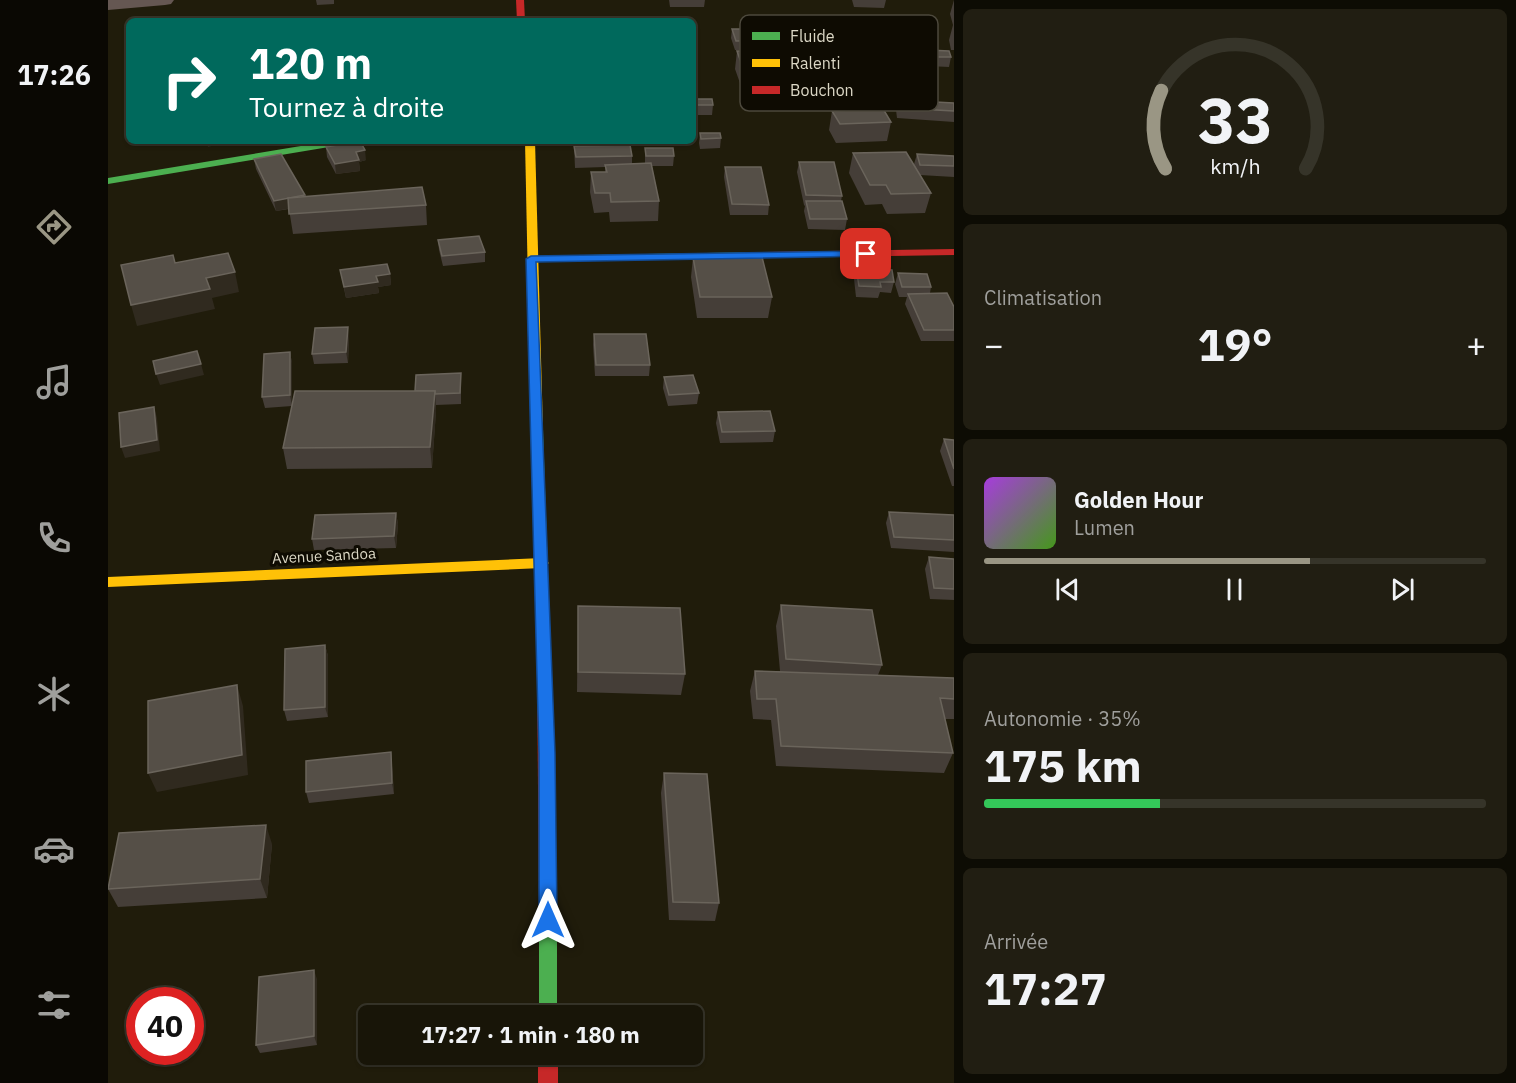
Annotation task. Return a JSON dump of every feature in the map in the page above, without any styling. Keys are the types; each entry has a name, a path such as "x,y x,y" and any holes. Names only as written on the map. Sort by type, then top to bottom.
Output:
{"street":[{"path":"108,4 165,0"},
{"path":"520,0 522,18"},
{"path":"108,182 330,144"},
{"path":"530,144 531,259 547,753 548,1005"},
{"path":"531,259 954,252"},
{"name":"Avenue Sandoa","path":"108,582 542,563"},
{"path":"548,1065 548,1083"}],"building":[{"path":"732,29 740,29 740,41 736,41"},
{"path":"938,50 949,51 951,57 938,57"},
{"path":"696,99 712,99 713,105 696,105"},
{"path":"938,102 954,103 954,111 938,110"},
{"path":"832,111 884,111 891,122 840,124"},
{"path":"700,133 720,133 721,138 701,139"},
{"path":"362,144 365,150 356,152 359,160 335,164 326,147"},
{"path":"630,145 632,156 576,157 574,146"},
{"path":"645,148 673,148 674,156 646,156"},
{"path":"906,152 931,193 891,194 886,185 870,185 853,153"},
{"path":"281,154 305,195 274,201 254,159"},
{"path":"917,154 954,156 954,166 920,165"},
{"path":"799,162 834,162 842,196 806,195"},
{"path":"651,163 659,201 611,202 610,193 595,193 591,172 607,172 605,165"},
{"path":"725,167 761,167 769,205 732,204"},
{"path":"422,187 426,205 289,214 288,198"},
{"path":"806,201 842,201 847,219 810,219"},
{"path":"479,236 485,252 442,256 438,240"},
{"path":"228,253 235,272 206,278 210,289 131,305 121,265 173,255 175,263"},
{"path":"693,257 762,257 772,297 700,297"},
{"path":"387,264 390,274 376,276 378,282 344,287 340,270"},
{"path":"856,268 892,270 894,282 880,282 881,287 859,286"},
{"path":"898,273 927,274 931,287 902,287"},
{"path":"947,293 954,307 954,330 924,330 908,294"},
{"path":"348,327 346,352 312,354 315,328"},
{"path":"594,334 646,334 650,365 596,365"},
{"path":"197,351 201,364 156,374 153,361"},
{"path":"290,352 290,395 262,397 264,354"},
{"path":"461,373 460,393 435,394 435,391 415,391 416,375"},
{"path":"693,375 699,393 669,395 664,377"},
{"path":"295,391 435,391 430,447 283,448"},
{"path":"154,407 157,440 121,447 119,413"},
{"path":"770,411 775,431 722,432 718,412"},
{"path":"944,439 954,440 954,469"},
{"path":"889,512 954,515 954,540 894,537"},
{"path":"396,513 394,536 312,539 315,515"},
{"path":"929,557 954,559 954,589 934,588"},
{"path":"781,605 872,610 882,665 786,659"},
{"path":"578,606 680,608 685,674 578,672"},
{"path":"325,645 325,707 284,710 285,649"},
{"path":"755,671 954,678 954,699 940,698 953,753 781,746 776,699 757,699"},
{"path":"237,685 242,755 148,773 148,701"},
{"path":"391,752 392,783 306,792 306,761"},
{"path":"664,773 707,774 719,903 673,902"},
{"path":"266,825 260,879 108,889 119,833"},
{"path":"314,970 314,1036 256,1045 259,977"}],"traffic: fast":[{"path":"108,181 329,144"},
{"path":"531,259 765,255"},
{"path":"537,430 544,661"},
{"path":"548,916 548,1005"}],"traffic: slow":[{"path":"530,144 537,430"},
{"path":"108,582 542,563"}],"traffic: jam":[{"path":"520,0 521,18"},
{"path":"765,255 954,252"},
{"path":"544,661 548,916"},
{"path":"548,1065 548,1083"}],"route":[{"path":"548,920 547,753 531,259 866,254"}]}
